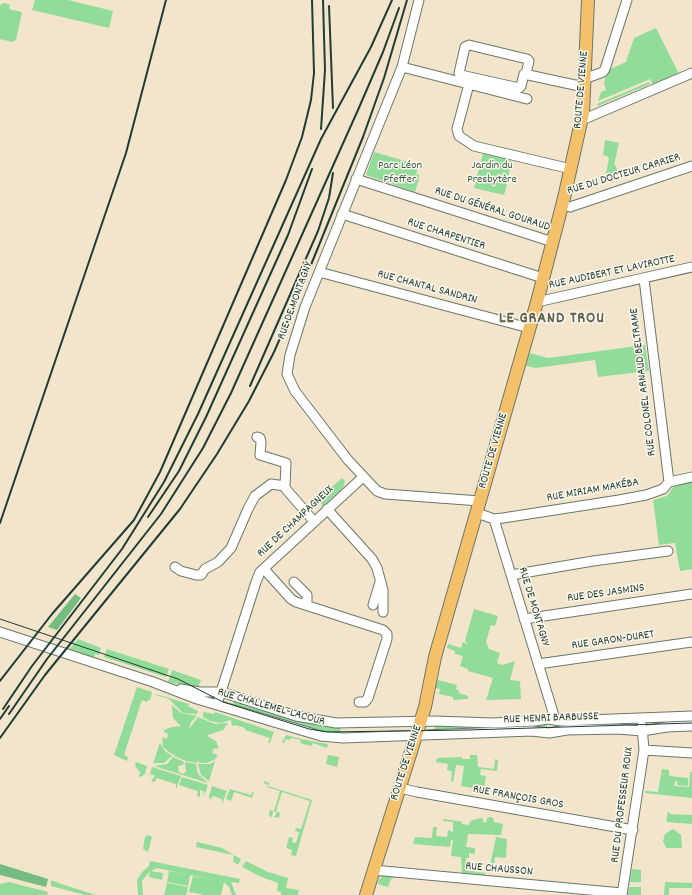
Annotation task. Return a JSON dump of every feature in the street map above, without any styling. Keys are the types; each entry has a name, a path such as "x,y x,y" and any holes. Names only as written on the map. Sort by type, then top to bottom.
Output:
{"main road":[{"name":"ROUTE DE VIENNE","path":"366,895 400,788 413,736 544,278 563,205 582,120 588,0"}],"street":[{"name":"RUE DE MONTAGNY","path":"419,0 402,67 299,323 290,355 287,374 295,391 371,487 385,494 480,501"},
{"path":"526,74 584,83 603,72 627,0"},
{"path":"469,45 528,59 529,61 526,74 524,74 521,86 519,88 461,75 458,73 465,47 469,45"},
{"path":"402,67 527,99"},
{"path":"582,120 692,74"},
{"path":"469,84 457,129 459,136 474,146 571,169"},
{"name":"RUE DU DOCTEUR CARRIER","path":"563,205 570,207 692,166"},
{"name":"RUE DU GÉNÉRAL GOURAUD","path":"356,179 553,242"},
{"name":"RUE CHARPENTIER","path":"342,214 544,278"},
{"name":"RUE AUDIBERT ET LAVIROTTE","path":"537,302 692,267"},
{"name":"RUE CHANTAL SANDRIN","path":"319,272 529,328"},
{"name":"RUE COLONEL ARNAUD BELTRAME","path":"644,279 669,482"},
{"path":"257,437 260,438 261,442 260,455 286,463 285,488 311,518"},
{"name":"RUE DE CHAMPAGNEUX","path":"217,705 256,582 264,568 363,477"},
{"name":"RUE MIRIAM MAKÉBA","path":"494,519 646,495 663,489 669,482 692,477"},
{"path":"175,567 181,571 196,576 201,575 205,569 218,562 231,548 248,509 256,496 271,484 285,486"},
{"path":"327,509 372,560 381,579 383,590 383,612"},
{"path":"477,513 494,519"},
{"name":"RUE DE MONTAGNY","path":"494,519 555,719"},
{"path":"517,574 593,561 668,551"},
{"path":"264,568 290,599 383,630 387,634 368,698 364,702 359,702"},
{"path":"373,605 381,579"},
{"path":"294,582 306,595 309,605"},
{"name":"RUE DES JASMINS","path":"524,619 692,594"},
{"name":"RUE CHALLEMEL-LACOUR","path":"0,632 217,705 321,736 343,738 413,736"},
{"name":"RUE GARON-DURET","path":"538,664 692,642"},
{"name":"RUE CHALLEMEL-LACOUR","path":"152,682 188,690 221,692 296,716 320,722 343,723 418,721"},
{"name":"RUE HENRI BARBUSSE","path":"418,721 492,723 555,719 561,721 692,716"},
{"name":"RUE DU PROFESSEUR ROUX","path":"622,894 633,830 644,750 642,717"},
{"name":"RUE HENRI BARBUSSE","path":"413,736 532,731 549,733 567,730 618,729 642,731 667,727 692,726"},
{"path":"644,750 692,753"},
{"name":"RUE FRANÇOIS GROS","path":"400,788 633,830"},
{"name":"RUE CHAUSSON","path":"373,870 622,894"}],"green space":[{"path":"35,0 68,0 113,11 109,28 32,10"},
{"path":"4,3 10,5 9,9 22,12 16,40 12,42 0,39 0,7 1,4"},
{"path":"656,28 680,76 654,87 650,79 598,101 601,92 606,90 604,83 608,70 626,62 634,38"},
{"path":"649,82 650,84 598,106 597,104"},
{"path":"605,140 619,143 614,165 616,166 618,174 605,179 609,158 603,155"},
{"name":"Parc Léon Pfeffer","path":"374,152 419,165 416,174 419,175 419,179 415,192 366,175"},
{"name":"Jardin du Presbytère","path":"483,153 509,159 512,163 508,176 505,175 503,182 507,184 504,195 474,188"},
{"path":"645,345 649,371 598,377 595,360 536,368 526,366 530,353 548,358"},
{"path":"342,478 345,481 343,488 323,506 318,499"},
{"path":"692,482 692,569 680,571 675,543 659,545 653,500 667,496 675,485"},
{"path":"75,594 81,598 57,630 48,627"},
{"path":"474,609 498,616 495,626 491,625 486,642 489,649 500,653 497,663 503,665 515,661 510,680 520,681 521,699 486,700 493,678 468,671 468,669 460,666 463,656 455,654 455,651 447,648 448,644 461,648 463,642 468,644 465,641"},
{"path":"78,639 101,648 99,655 95,654 94,658 68,651"},
{"path":"107,649 169,669 166,677 104,657"},
{"path":"172,670 201,680 198,688 168,682"},
{"path":"438,680 457,685 456,689 459,693 468,696 468,699 453,700 453,697 439,694 440,689 435,688"},
{"path":"137,687 152,692 150,700 147,702 142,700 124,755 128,757 127,761 114,755"},
{"path":"156,694 189,704 188,706 198,711 197,714 183,713 169,699"},
{"path":"234,699 340,725 341,736 321,734 232,708"},
{"path":"172,705 181,713 197,716 191,722 189,729 198,717 215,724 228,723 223,730 207,736 216,741 219,749 214,748 212,753 218,755 214,760 206,763 199,763 198,760 197,763 186,761 174,756 175,753 173,755 163,747 162,737 167,739 168,734 164,732 164,730 181,726 173,718"},
{"path":"203,712 214,714 215,712 274,732 270,743 268,743 270,738 245,730 245,728 235,725 232,726 231,720 221,723 210,721 203,717"},
{"path":"547,723 547,731 433,733 436,724"},
{"path":"286,735 328,744 327,748 313,743 311,746 300,743 301,740 291,738 290,740 286,739 284,743 282,743"},
{"path":"160,743 165,751 172,756 164,763 153,763"},
{"path":"328,755 339,757 337,767 326,764"},
{"path":"470,755 477,755 478,767 494,769 495,759 498,760 497,771 481,769 480,775 486,776 484,790 461,786 464,766 456,765 453,782 451,781 452,771 447,770 448,764 436,762 437,758 462,757 462,759 470,759"},
{"path":"173,757 184,762 183,765 178,766 179,772 183,774 186,772 185,762 196,764 198,774 208,783 154,766 167,764"},
{"path":"215,761 209,781 201,775 198,764 210,764"},
{"path":"136,762 147,766 145,774 141,777 139,776 140,772 135,766"},
{"path":"152,767 181,776 176,789 176,784 156,778 155,782 151,781 155,776 151,774 149,778"},
{"path":"662,769 669,770 669,776 688,778 688,786 677,785 677,781 675,781 674,786 689,787 690,772 692,772 692,798 645,793 645,791 658,792"},
{"path":"182,777 208,785 205,794 202,795 205,792 200,790 200,797 197,796 198,791 179,785"},
{"path":"264,781 269,783 268,786 312,800 296,856 291,855 292,850 286,848 289,837 293,838 292,842 296,843 299,832 295,831 296,828 301,829 310,801 282,792 276,811 280,813 279,818 274,817 277,813 273,811 272,817 269,816 270,810 274,811 280,791 267,787 268,785 264,783"},
{"path":"212,786 227,791 222,804 222,799 213,796 210,800 209,796"},
{"path":"230,789 251,795 253,791 254,792 252,798 234,792 231,801 226,799"},
{"path":"668,811 670,814 692,815 692,824 666,822"},
{"path":"481,818 483,819 483,822 486,823 487,818 493,818 494,822 503,824 501,835 468,834 466,847 475,848 475,854 469,853 469,858 466,858 465,870 485,873 485,875 462,873 461,857 451,856 453,840 451,840 450,847 413,844 415,837 432,838 433,827 437,827 436,836 447,837 448,830 453,832 453,822 443,821 444,819 462,822 462,824 469,825 470,821"},
{"path":"673,829 681,835 682,848 666,848 663,841 665,834"},
{"path":"148,835 152,837 148,852 143,849 145,837"},
{"path":"496,837 507,839 506,858 495,857 493,871 491,871 491,861"},
{"path":"197,842 222,848 241,859 238,865 233,861 234,855 196,847"},
{"path":"150,861 240,879 239,883 231,882 236,895 232,895 229,887 224,882 221,895 204,895 189,892 193,876 223,882 157,868 151,871 163,873 162,880 149,877 150,871 142,881 143,895 138,895 137,880 142,872 149,866"},
{"path":"246,861 268,872 288,878 286,888 299,890 298,895 281,895 281,892 277,891 278,883 259,876 242,867"},
{"path":"0,864 48,879 46,887 0,875"},
{"path":"632,869 641,870 641,882 630,882"},
{"path":"169,871 190,875 188,886 167,882"},
{"path":"384,874 396,876 391,879 388,887 378,884 379,879 382,878 380,876"},
{"path":"51,880 96,895 85,895 51,886"},
{"path":"9,882 48,892 47,895 0,895 0,884"},
{"path":"665,882 692,883 692,888 669,888 669,895 664,895"},
{"path":"167,883 188,887 186,895 164,895"},
{"path":"629,887 641,887 641,895 628,895"}],"tram line":[{"path":"0,619 178,679 223,702 309,729 327,732 468,730 692,723"}],"railway":[{"path":"0,523 126,153 166,0"},
{"path":"0,681 52,614 134,520 160,472 286,180 302,137 311,100 314,73 312,0"},
{"path":"321,129 325,70 323,0"},
{"path":"3,709 32,666 122,549 164,482 198,414 321,139 371,47 392,0"},
{"path":"0,738 45,675 180,509 217,454 249,401 274,352 293,309 363,137 384,78 407,0"},
{"path":"329,6 333,108"},
{"path":"9,714 47,659 161,514 203,448 231,393 358,110 383,52 399,8"},
{"path":"148,517 179,471 206,417 288,235 312,169"},
{"path":"250,386 318,231 329,198 333,173"},
{"path":"0,719 9,706"}],"district":[{"name":"LE GRAND TROU","path":"552,320"}]}
